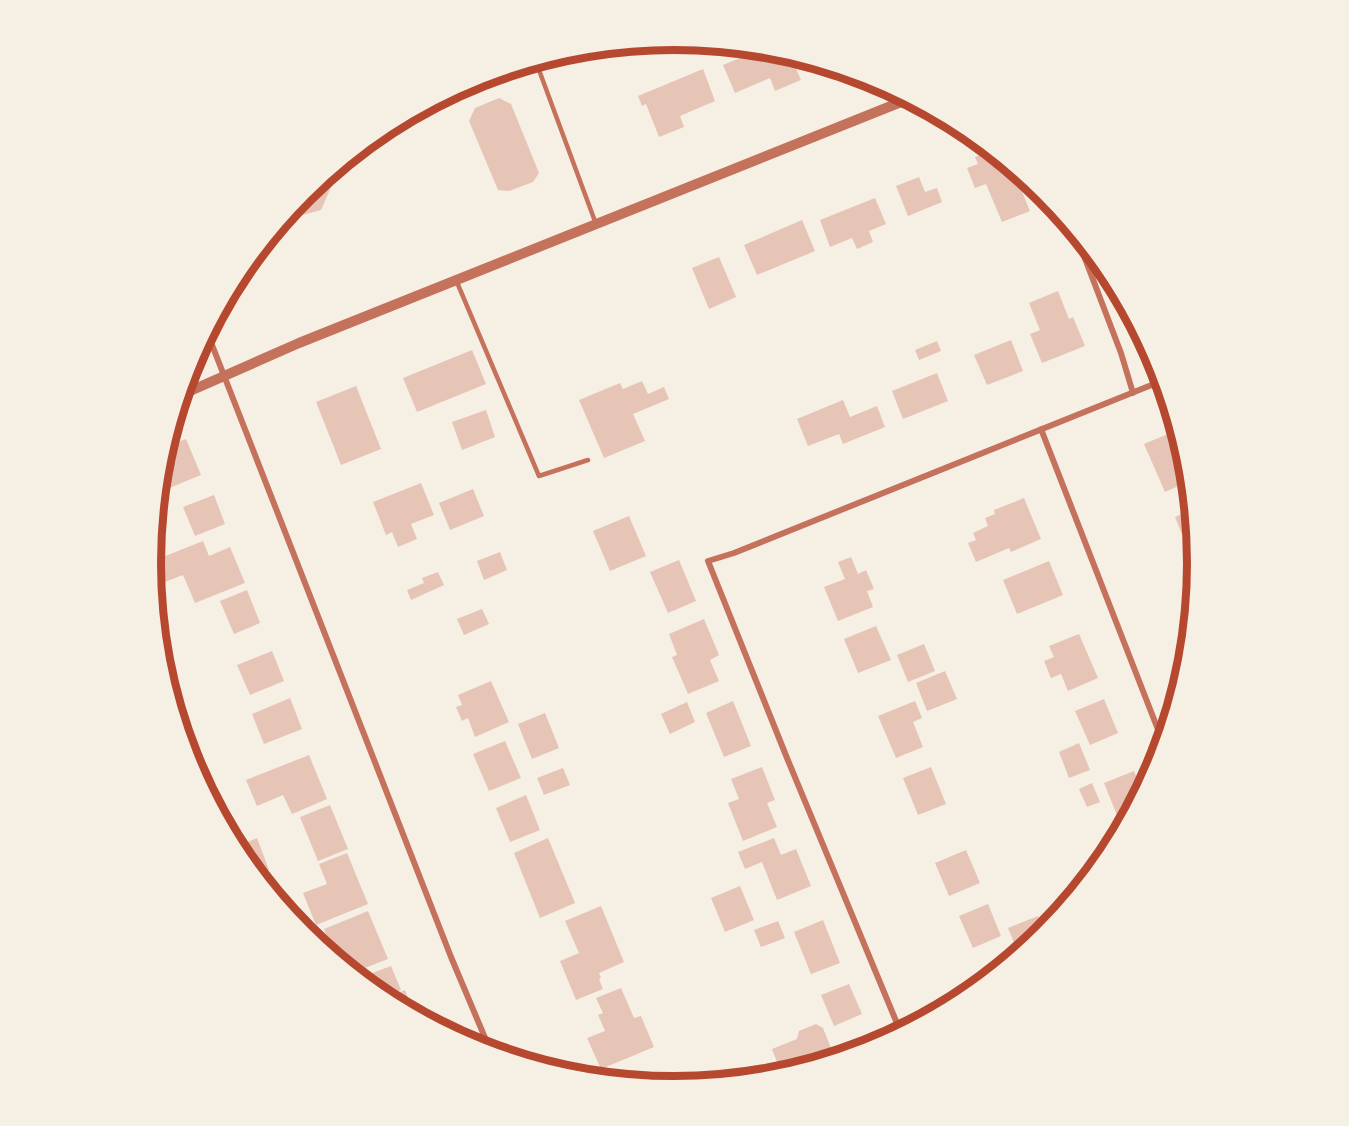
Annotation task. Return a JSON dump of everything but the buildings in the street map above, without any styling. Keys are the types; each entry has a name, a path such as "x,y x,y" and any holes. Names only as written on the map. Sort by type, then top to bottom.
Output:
{"street":[{"path":"191,390 456,280 902,102"},
{"path":"1082,250 1121,353 1133,393"},
{"path":"211,342 447,946 486,1040"},
{"path":"898,1026 708,561 1156,384"},
{"path":"1041,429 1159,733"}],"lane":[{"path":"536,69 539,70 596,224"},
{"path":"456,280 539,476 588,460"}]}
